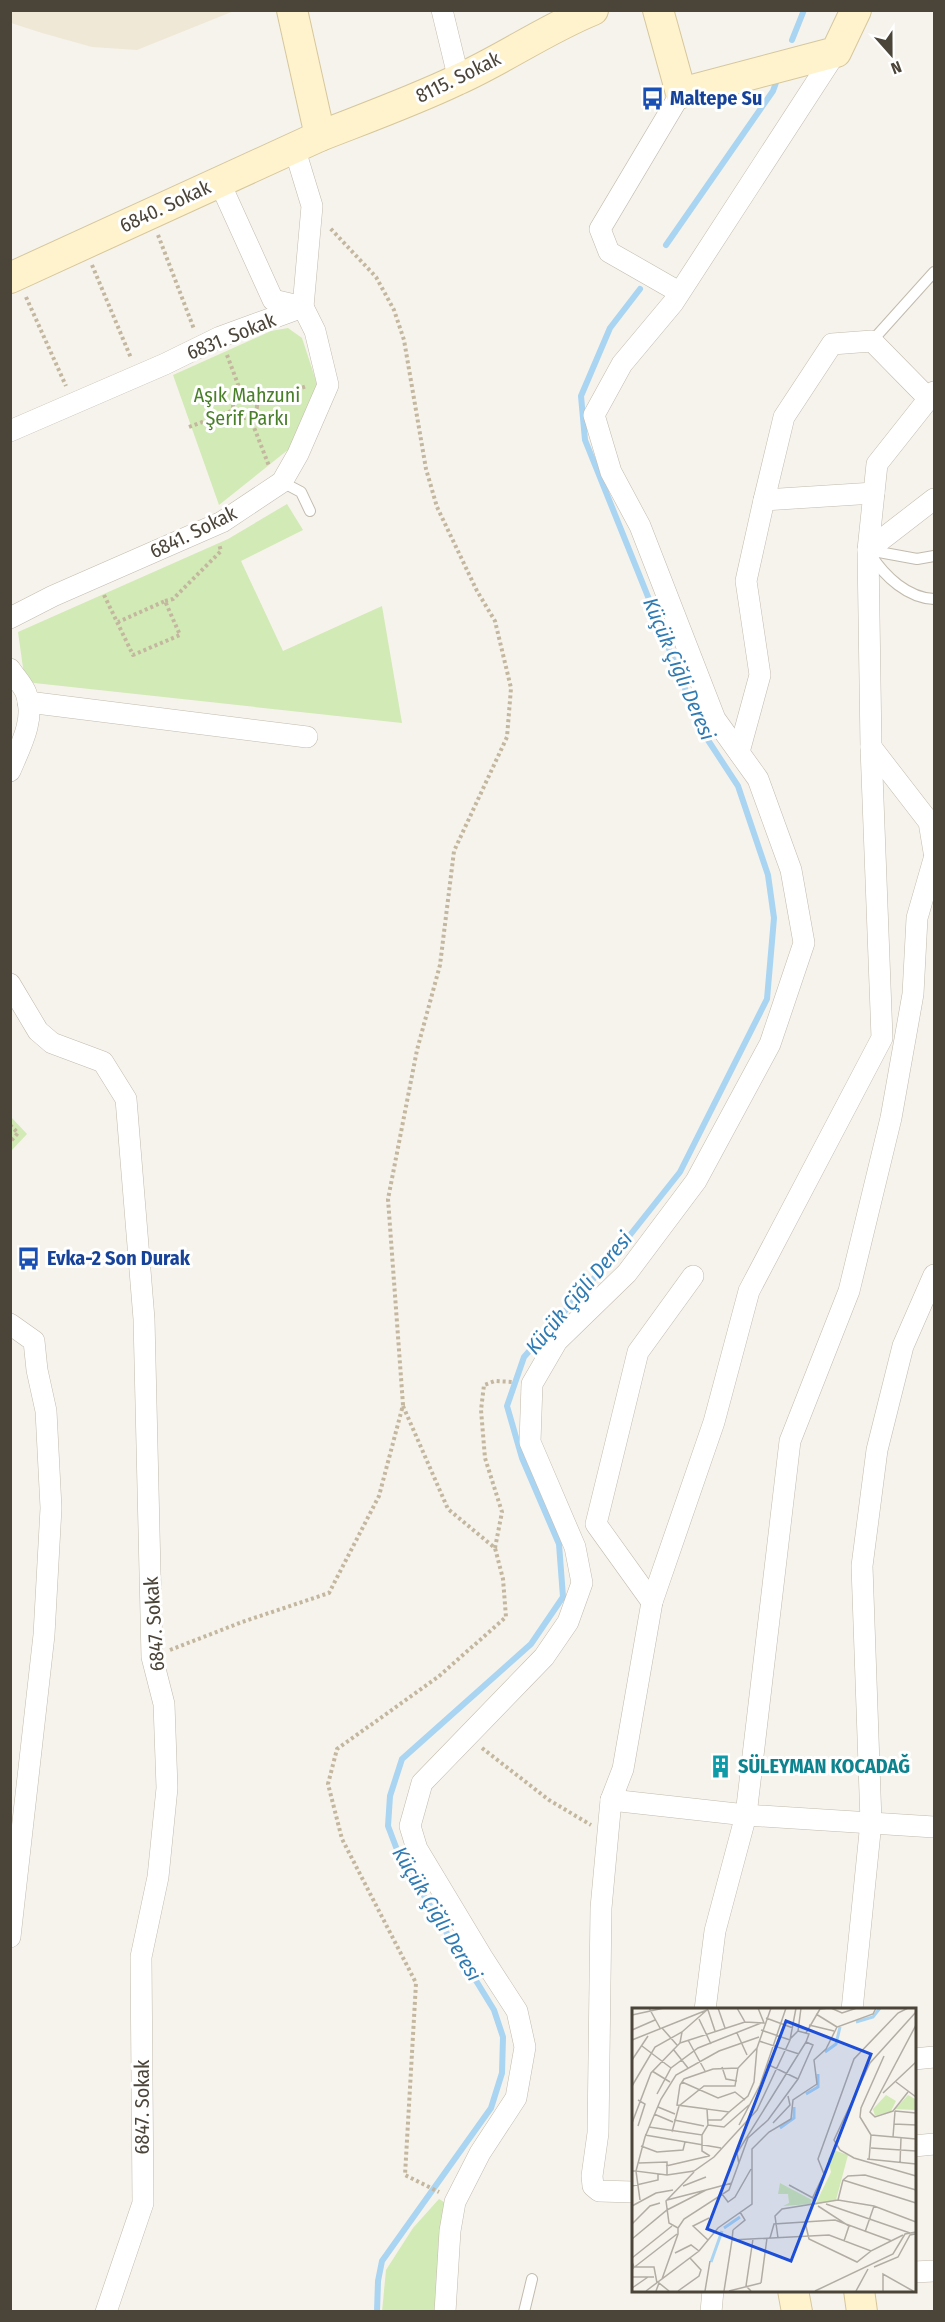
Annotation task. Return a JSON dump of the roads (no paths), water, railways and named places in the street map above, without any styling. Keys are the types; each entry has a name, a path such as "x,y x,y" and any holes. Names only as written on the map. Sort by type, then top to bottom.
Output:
{"street":[{"path":"219,182 273,300 303,307 312,206 292,10"},
{"path":"442,10 459,80"},
{"name":"8115. Sokak","path":"307,141 459,80 571,19 593,10"},
{"path":"658,10 681,93"},
{"path":"446,2312 450,2231 455,2202 480,2153 516,2098 525,2047 517,2011 417,1849 410,1826 422,1783 544,1657 568,1622 582,1583 576,1547 530,1442 532,1384 557,1341 627,1273 696,1181 770,1044 804,943 791,870 758,779 715,719 640,526 611,472 594,415 622,364 673,303 836,52 856,10"},
{"path":"679,292 609,252 600,229 681,93 836,52"},
{"name":"6840. Sokak","path":"14,276 307,141"},
{"name":"6831. Sokak","path":"10,431 220,337 303,307"},
{"name":"6841. Sokak","path":"10,618 52,596 212,527 279,484 298,454 328,385 315,331 303,307"},
{"path":"632,2192 599,2192 593,2186 598,2133 601,1908 611,1800 623,1769 652,1602 714,1422 749,1291 882,1038 871,747 868,550 877,464 932,396 872,340 832,344 784,417 746,581 760,675 739,752"},
{"path":"764,500 874,493"},
{"path":"868,550 934,500"},
{"path":"10,669 26,693 29,710 27,729 10,771"},
{"path":"28,702 307,737"},
{"path":"871,747 929,822 934,852"},
{"path":"705,2008 715,1931 747,1815 790,1441 852,1279 891,1118 913,994 917,918 934,859"},
{"name":"6847. Sokak","path":"10,984 38,1031 52,1043 103,1062 126,1100 144,1319 152,1657 164,1704 167,1788 158,1877 141,1957 143,2203 106,2312"},
{"path":"852,2008 871,1822 862,1566 877,1450 903,1346 934,1275"},
{"path":"652,1602 596,1524 638,1352 693,1276"},
{"path":"10,1324 34,1341 37,1370 46,1411 51,1508 44,1635 10,1937"},
{"path":"611,1800 747,1815 934,1827"},
{"path":"915,2059 934,2057"},
{"path":"915,2146 934,2144"},
{"path":"915,2272 934,2271"},
{"path":"711,2312 712,2292"},
{"path":"793,2292 797,2312"},
{"path":"859,2292 862,2312"}],"lane":[{"path":"872,340 934,272"},
{"path":"279,484 301,492 310,512"},
{"path":"868,550 917,559 934,556"},
{"path":"868,550 882,571 901,587 924,598 934,599"},
{"path":"524,2312 532,2279"}],"waterway":[{"name":"Küçük Çiğli Deresi","path":"792,40 804,10"},
{"name":"Küçük Çiğli Deresi","path":"666,245 773,91 778,77"},
{"name":"Küçük Çiğli Deresi","path":"377,2312 378,2281 382,2261 491,2108 502,2073 503,2037 494,2010 399,1855 388,1826 390,1796 402,1759 531,1644 563,1597 559,1544 522,1458 507,1406 524,1357 611,1259 680,1172 767,999 774,918 768,875 738,786 702,731 585,440 581,396 610,328 640,289"}],"place":[{"name":"Maltepe Su","path":"652,98"},
{"name":"Evka-2 Son Durak","path":"29,1258"},
{"name":"SÜLEYMAN KOCADAĞ","path":"720,1766"}],"park label":[{"name":"Aşık Mahzuni Şerif Parkı","path":"247,406"}]}
